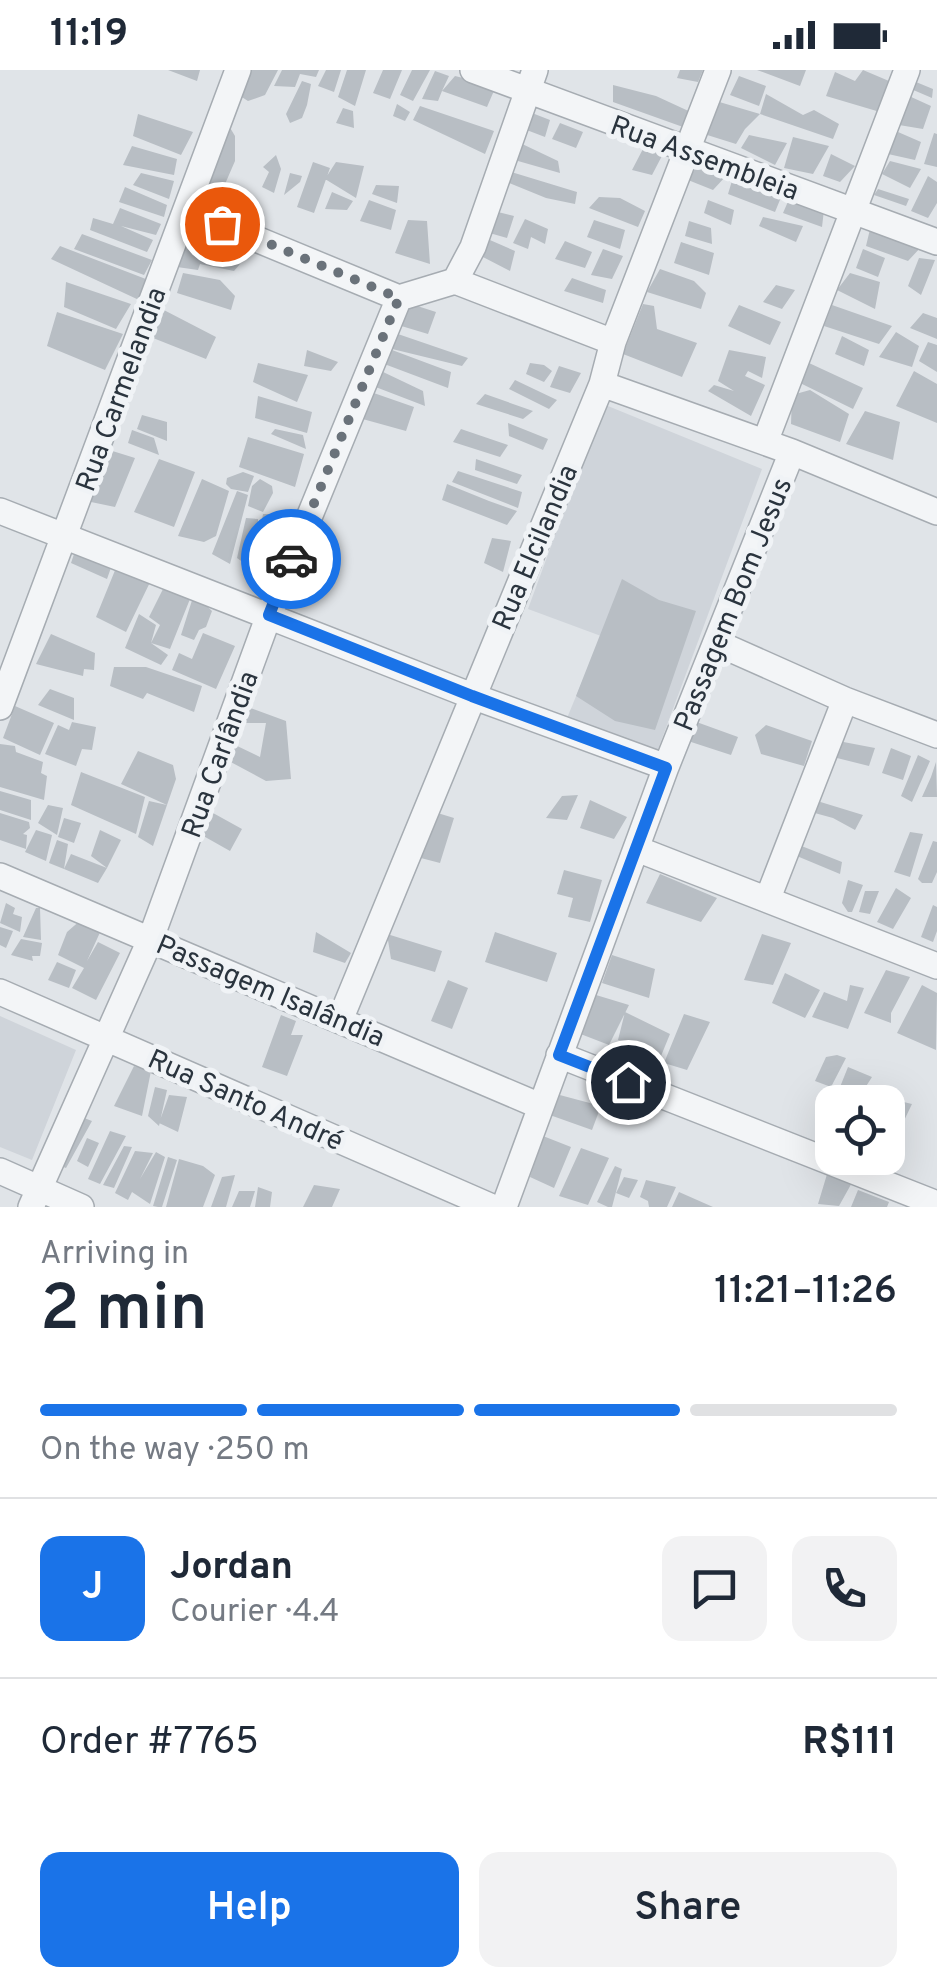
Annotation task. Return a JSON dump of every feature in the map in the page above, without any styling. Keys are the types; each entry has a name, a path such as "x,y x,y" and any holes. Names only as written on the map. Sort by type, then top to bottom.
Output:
{"street":[{"name":"Rua Carmelandia","path":"0,706 238,70"},
{"name":"Rua Assembleia","path":"473,70 532,80 685,151 937,242"},
{"name":"Rua Elcilandia","path":"340,1020 602,384 613,342 718,70"},
{"path":"764,442 907,70"},
{"path":"456,281 532,80"},
{"path":"186,210 399,298 456,281 613,342"},
{"name":"Rua Carlândia","path":"35,1198 152,938 269,615 399,298"},
{"path":"602,384 936,508"},
{"name":"Passagem Bom Jesus","path":"504,1207 666,768 792,452"},
{"path":"0,511 666,768"},
{"path":"717,644 937,735"},
{"path":"768,898 846,700"},
{"path":"637,850 937,966"},
{"name":"Passagem Isalândia","path":"0,876 540,1106"},
{"name":"Rua Santo André","path":"0,992 492,1207"},
{"path":"559,1055 937,1204"},
{"path":"0,1170 35,1198 80,1207"}],"shaded area":[{"path":"603,404 762,469 657,752 567,718 601,636 528,609"},
{"path":"0,1016 76,1050 32,1160 0,1147"}],"building":[{"path":"168,70 200,70 197,81"},
{"path":"246,70 278,70 265,95 248,101 237,94"},
{"path":"282,70 319,70 316,77 300,74 295,87 274,86"},
{"path":"326,70 341,70 334,92 318,86"},
{"path":"347,70 366,70 355,106 338,97"},
{"path":"383,70 402,70 390,99 373,93"},
{"path":"412,70 430,70 413,101 400,95"},
{"path":"680,70 703,70 698,82 677,78"},
{"path":"757,70 806,70 800,86"},
{"path":"863,70 889,81 880,112 826,96 835,72 855,81"},
{"path":"435,71 449,76 438,101 422,99"},
{"path":"455,76 496,86 487,107 442,91"},
{"path":"739,76 766,86 759,106 730,95"},
{"path":"302,81 311,84 307,105 302,118 290,123 286,114"},
{"path":"916,82 933,89 932,98 911,89"},
{"path":"613,85 656,96 695,114 683,127 613,102"},
{"path":"766,94 803,115 814,110 839,124 833,139 760,114"},
{"path":"909,96 931,106 923,129 899,125"},
{"path":"716,101 760,114 736,144 704,134"},
{"path":"397,104 410,112 405,121 393,116"},
{"path":"420,106 494,131 485,154 413,120"},
{"path":"343,108 353,111 354,128 336,123"},
{"path":"532,113 550,120 545,137 524,129"},
{"path":"138,114 193,132 181,155 133,136"},
{"path":"560,123 583,132 576,148 552,139"},
{"path":"229,126 235,136 235,161 222,191 208,183"},
{"path":"898,132 921,142 915,160 888,154"},
{"path":"934,133 937,134 937,167 924,164"},
{"path":"749,135 787,143 775,165 741,148"},
{"path":"793,137 829,146 813,174 784,168"},
{"path":"518,142 558,161 560,173 511,159"},
{"path":"132,146 177,159 174,175 123,165"},
{"path":"644,147 664,152 652,175 632,170"},
{"path":"831,154 855,166 840,182 823,176"},
{"path":"276,155 281,169 274,193 262,187 269,172 263,167"},
{"path":"890,161 921,169 910,188 882,174"},
{"path":"313,162 330,168 314,213 297,207"},
{"path":"336,162 364,166 356,198 325,179"},
{"path":"697,166 726,176 713,190 688,180"},
{"path":"508,171 577,192 575,204 546,198 504,181"},
{"path":"141,173 174,181 169,199 133,185"},
{"path":"290,173 302,176 284,195"},
{"path":"734,174 784,190 775,212 728,194"},
{"path":"928,176 937,182 937,203 928,218 911,211"},
{"path":"376,185 399,186 397,203 372,194"},
{"path":"125,187 167,205 164,217 119,202"},
{"path":"878,189 909,199 906,206 874,195"},
{"path":"332,192 353,201 347,210 325,209"},
{"path":"599,197 620,198 645,211 638,227 589,208"},
{"path":"790,197 824,210 822,227 783,213"},
{"path":"369,200 396,210 391,230 360,221"},
{"path":"708,200 734,210 731,225 704,213"},
{"path":"120,208 161,224 156,235 121,226 153,240 147,252 90,230 93,218 113,224"},
{"path":"494,211 514,216 507,238 486,232"},
{"path":"763,217 803,226 796,242 759,226"},
{"path":"525,219 548,229 545,244 531,237 528,249 513,243"},
{"path":"408,220 427,221 430,264 395,253"},
{"path":"594,220 625,230 620,249 587,237"},
{"path":"689,221 711,228 712,244 685,236"},
{"path":"871,225 922,246 908,261 866,246"},
{"path":"82,234 152,260 144,275 74,249"},
{"path":"483,237 515,251 510,271 481,256"},
{"path":"565,241 592,252 585,268 555,259"},
{"path":"681,242 714,253 709,275 674,263"},
{"path":"186,244 222,251 240,264 234,271 200,264 198,270 177,267"},
{"path":"60,246 151,281 139,300 51,259"},
{"path":"603,249 623,256 612,279 591,275"},
{"path":"863,249 885,258 878,277 856,268"},
{"path":"919,258 935,260 921,295 908,286"},
{"path":"660,269 694,281 706,293 701,309 647,292"},
{"path":"183,273 220,280 235,296 231,310 177,293"},
{"path":"850,273 880,282 875,309 837,290"},
{"path":"572,278 606,290 603,303 564,291"},
{"path":"66,282 131,304 116,329 64,307"},
{"path":"776,285 795,290 782,309 763,302"},
{"path":"408,303 436,312 428,334 398,325"},
{"path":"643,304 654,306 657,329 697,343 682,377 623,354"},
{"path":"739,305 781,322 770,345 728,326"},
{"path":"832,305 892,326 879,344 824,326"},
{"path":"160,308 216,337 206,359 148,336"},
{"path":"57,312 123,334 105,370 47,346"},
{"path":"923,313 937,318 937,339 910,328"},
{"path":"896,332 919,346 912,367 879,357"},
{"path":"395,333 468,358 462,366 384,347"},
{"path":"842,336 869,350 864,366 835,354"},
{"path":"928,342 937,345 937,372 919,361"},
{"path":"384,347 451,372 448,388 379,362"},
{"path":"307,350 338,362 331,371 304,366"},
{"path":"729,350 766,357 762,378 748,371 745,376 765,385 751,416 708,391 714,385 734,391 718,381"},
{"path":"258,363 308,375 297,402 253,382"},
{"path":"530,363 552,371 544,382 526,374"},
{"path":"809,363 863,388 853,409 798,382"},
{"path":"559,366 581,373 570,393 550,387"},
{"path":"381,371 423,391 425,406 373,386"},
{"path":"914,371 937,384 937,423 896,406"},
{"path":"515,380 557,400 549,409 509,389"},
{"path":"810,390 849,414 840,442 791,424 792,395"},
{"path":"368,391 414,407 406,431 359,418"},
{"path":"485,394 533,411 523,419 476,404"},
{"path":"258,396 312,412 307,433 255,418"},
{"path":"865,411 900,422 893,460 846,444"},
{"path":"142,415 167,422 167,441 137,429"},
{"path":"508,423 548,439 543,450 509,436"},
{"path":"275,429 303,435 306,449 271,434"},
{"path":"461,429 508,445 500,457 453,442"},
{"path":"132,430 154,438 159,455 128,443"},
{"path":"248,437 304,454 295,487 239,467"},
{"path":"106,449 135,458 115,507 91,502"},
{"path":"159,459 195,472 174,527 134,512"},
{"path":"476,459 522,475 517,484 475,470"},
{"path":"458,471 522,492 518,508 452,482"},
{"path":"243,472 254,476 248,492 226,484 227,478"},
{"path":"202,479 229,491 216,536 204,542 178,536"},
{"path":"260,479 272,486 273,493 263,512 248,506 252,486"},
{"path":"447,484 517,511 507,525 442,500"},
{"path":"237,491 248,495 230,564 212,554"},
{"path":"263,514 272,514 275,531 261,526"},
{"path":"246,518 258,519 258,529 274,532 258,573 237,558"},
{"path":"492,538 511,541 503,572 484,563"},
{"path":"78,542 114,559 107,579 71,563"},
{"path":"118,563 154,574 126,632 96,617"},
{"path":"622,579 659,600 696,611 655,730 615,721 576,696"},
{"path":"167,581 192,594 170,649 151,643 160,625 149,617"},
{"path":"194,594 212,611 206,627 199,630 194,640 181,635"},
{"path":"139,614 156,625 151,643 168,655 161,665 125,648"},
{"path":"203,633 235,646 216,689 172,670 179,653 192,659"},
{"path":"51,634 95,653 94,670 84,669 83,676 36,664"},
{"path":"114,667 146,667 202,686 194,712 147,693 143,699 110,686"},
{"path":"50,689 74,698 74,720 38,705"},
{"path":"15,706 54,723 40,755 3,738"},
{"path":"245,706 286,721 291,779 266,781 227,760 233,744 260,757 266,723 245,723"},
{"path":"691,720 738,737 731,755 688,741"},
{"path":"72,722 96,727 92,750 82,749 76,766 45,754 58,725 69,730"},
{"path":"766,725 812,741 804,766 761,754 755,735"},
{"path":"833,740 875,748 869,766 825,755"},
{"path":"0,744 15,746 16,752 43,762 41,773 47,776 44,800 0,787"},
{"path":"891,748 911,756 903,780 882,773"},
{"path":"138,751 173,765 176,779 167,805 121,784"},
{"path":"918,755 930,761 912,802 901,796"},
{"path":"936,762 937,797 922,797 931,777"},
{"path":"81,772 145,797 136,834 71,805"},
{"path":"0,791 31,800 31,820 0,810"},
{"path":"578,795 567,820 546,818 562,796"},
{"path":"590,800 627,817 614,839 580,828"},
{"path":"814,800 863,815 855,830 811,812"},
{"path":"149,801 167,805 153,846 138,837"},
{"path":"48,805 63,808 57,835 38,823"},
{"path":"204,808 242,829 230,851 191,829"},
{"path":"431,811 454,818 440,863 417,857"},
{"path":"0,813 29,822 30,828 23,834 27,835 26,849 0,840"},
{"path":"64,818 81,823 74,843 58,837"},
{"path":"36,830 52,835 46,861 25,852"},
{"path":"100,830 121,840 107,868 91,856"},
{"path":"910,832 923,834 910,877 894,872"},
{"path":"57,840 68,844 64,869 49,863"},
{"path":"933,841 937,842 937,872 932,883 922,883 918,879"},
{"path":"799,845 842,862 840,874 792,854"},
{"path":"71,854 107,868 98,883 64,869"},
{"path":"564,870 602,880 590,922 568,917 573,898 557,894"},
{"path":"660,874 717,898 701,922 646,903"},
{"path":"848,880 863,885 852,912 842,903"},
{"path":"896,888 911,898 893,929 877,922"},
{"path":"865,891 879,891 870,914 859,912"},
{"path":"6,903 15,908 13,914 22,917 20,932 0,923"},
{"path":"933,905 937,907 937,931 933,942 921,937"},
{"path":"36,908 40,908 41,940 23,937"},
{"path":"82,919 102,928 87,961 98,942 120,953 96,1000 72,988 84,968 58,955 67,932"},
{"path":"0,927 13,931 6,948 0,945"},
{"path":"316,932 351,953 345,963 313,952"},
{"path":"495,932 557,953 547,982 485,962"},
{"path":"387,934 442,951 435,972 391,959"},
{"path":"762,934 791,943 773,985 744,980"},
{"path":"21,939 42,943 40,956 32,956 33,961 11,955"},
{"path":"612,955 655,969 649,998 602,983"},
{"path":"57,962 76,970 69,988 48,980"},
{"path":"886,970 910,977 891,1013 891,1023 864,1013"},
{"path":"785,973 820,990 805,1018 772,1003"},
{"path":"448,980 468,988 452,1029 431,1021"},
{"path":"850,985 864,988 848,1029 812,1017 824,992 847,1001"},
{"path":"922,985 937,993 936,1050 897,1033"},
{"path":"596,995 629,1005 609,1045 578,1033"},
{"path":"625,1012 670,1034 661,1056 618,1040"},
{"path":"684,1014 710,1022 687,1070 664,1063"},
{"path":"281,1015 296,1021 291,1035 303,1035 287,1076 262,1067"},
{"path":"826,1057 846,1058 832,1085 815,1081"},
{"path":"134,1066 151,1071 142,1116 114,1106"},
{"path":"848,1067 872,1077 867,1085 841,1085"},
{"path":"155,1087 167,1090 159,1126 148,1116"},
{"path":"556,1094 601,1106 592,1130 547,1114"},
{"path":"169,1095 187,1097 178,1132 159,1123"},
{"path":"79,1116 92,1121 66,1168 58,1165"},
{"path":"110,1131 126,1136 100,1184 88,1179"},
{"path":"543,1136 571,1147 554,1188 530,1177"},
{"path":"87,1138 99,1143 88,1167 77,1161"},
{"path":"124,1146 132,1147 114,1188 103,1185"},
{"path":"581,1148 609,1158 588,1205 559,1196"},
{"path":"135,1151 153,1153 140,1179 156,1152 165,1157 150,1204 132,1192 128,1200 115,1193"},
{"path":"168,1157 177,1160 162,1207 153,1206"},
{"path":"179,1159 203,1166 215,1175 203,1207 166,1207"},
{"path":"615,1166 622,1169 612,1207 608,1207 597,1202"},
{"path":"235,1175 226,1207 211,1207 222,1177"},
{"path":"827,1175 854,1179 839,1206 818,1204"},
{"path":"624,1177 638,1180 629,1198 616,1193"},
{"path":"646,1180 676,1187 667,1207 649,1207 648,1201 640,1197"},
{"path":"314,1185 340,1189 332,1207 303,1207"},
{"path":"258,1187 272,1192 270,1207 255,1207"},
{"path":"858,1190 889,1202 887,1207 851,1207"},
{"path":"239,1191 255,1191 250,1207 232,1207"},
{"path":"679,1192 713,1207 672,1207"}],"way so far":[{"path":"222,224 399,298 291,559"}],"route":[{"path":"291,559 269,615 666,768 559,1055 628,1082"}]}
